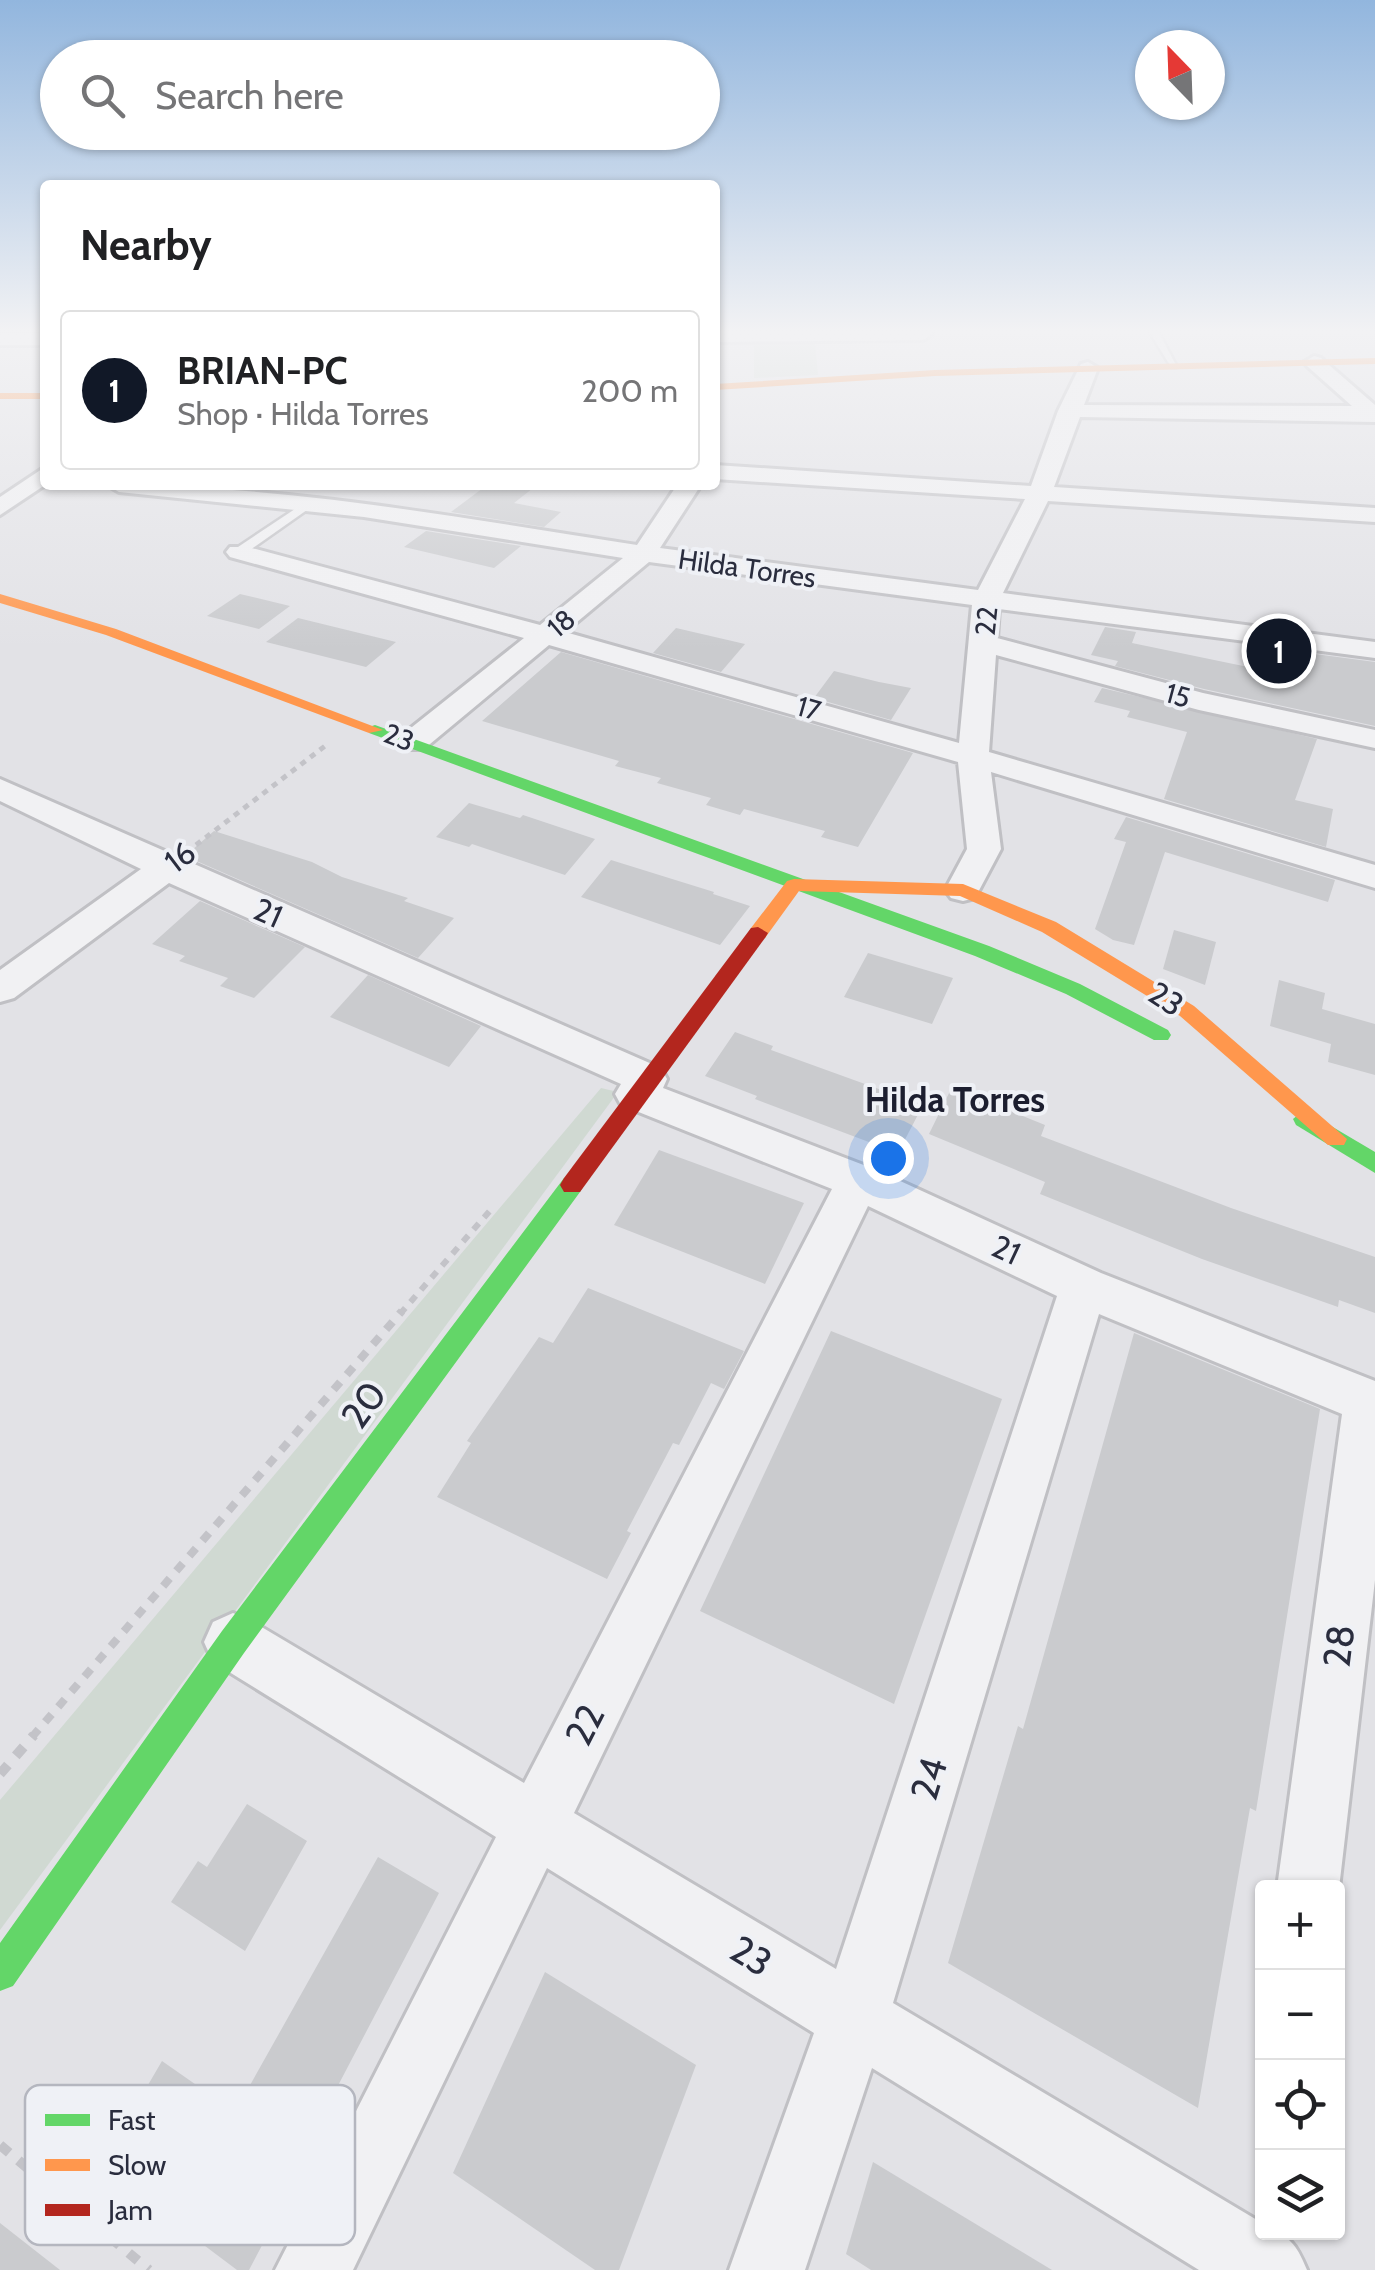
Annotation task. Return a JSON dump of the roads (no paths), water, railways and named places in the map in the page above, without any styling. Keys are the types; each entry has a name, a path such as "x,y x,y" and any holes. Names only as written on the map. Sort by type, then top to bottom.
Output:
{"street":[{"name":"22","path":"963,890 984,849 973,754 986,600 1041,491 1060,437"},
{"path":"720,472 1375,515"},
{"path":"14,474 40,476"},
{"path":"0,508 40,479"},
{"name":"Hilda Torres","path":"166,490 308,505 370,498 644,554 1375,650"},
{"name":"18","path":"413,742 644,554 686,490"},
{"name":"17","path":"239,552 549,634 973,754 1375,878"},
{"name":"23","path":"0,598 111,632 794,885 972,945 1116,1010 1182,1047"},
{"name":"15","path":"984,643 1199,700 1375,739"},
{"name":"21","path":"0,789 642,1087 1084,1286 1372,1404"},
{"name":"16","path":"0,989 166,868"},
{"name":"23","path":"794,885 963,890 1049,927 1186,1011 1336,1139"},
{"name":"20","path":"1,1972 233,1642 794,885"},
{"name":"23","path":"1216,1066 1375,1164"},
{"name":"22","path":"355,2186 858,1181"},
{"name":"24","path":"766,2270 854,2018 1084,1286"},
{"name":"28","path":"1310,1880 1372,1404"},
{"name":"23","path":"233,1642 854,2018 1264,2260"},
{"name":"22","path":"313,2270 325,2245"}],"lane":[{"path":"239,552 308,505"}],"place":[{"name":"BRIAN-PC","path":"1279,651"}],"district":[{"name":"Hilda Torres","path":"955,1100"}]}
